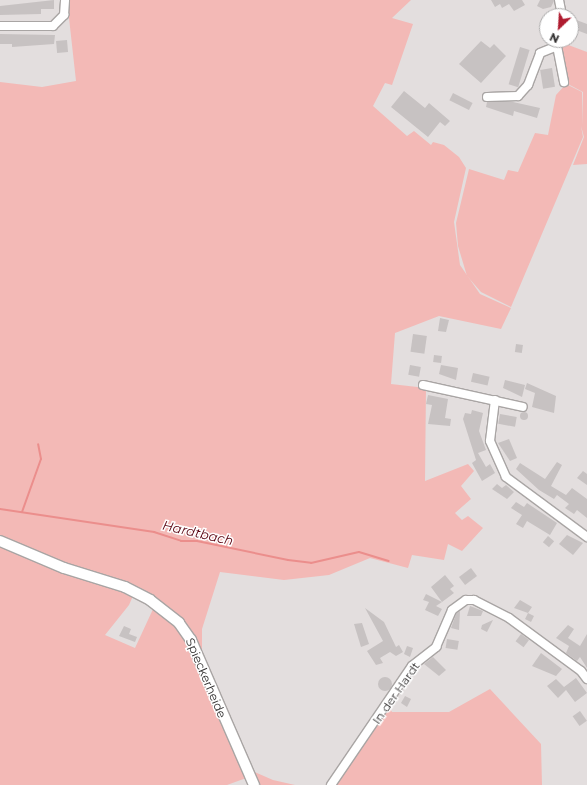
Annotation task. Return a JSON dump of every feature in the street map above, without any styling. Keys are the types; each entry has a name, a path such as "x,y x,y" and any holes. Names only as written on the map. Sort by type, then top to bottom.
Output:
{"main road":[{"name":"Spieckerheide","path":"0,541 64,568 125,587 150,600 179,623 191,640 254,785"}],"street":[{"path":"0,26 53,26 64,15 65,0"},
{"path":"487,97 521,93 540,53 549,48"},
{"path":"559,48 564,82"},
{"path":"423,385 522,407"},
{"path":"495,400 490,441 506,477 587,537"},
{"name":"In der Hardt","path":"331,785 412,666 436,647 450,613 460,602 474,600 499,611 584,669 587,679"}],"shaded area":[{"path":"67,0 411,0 392,18 413,24 392,85 385,83 373,106 407,136 414,131 431,145 433,142 444,145 459,157 466,168 454,222 460,265 480,294 511,308 501,329 439,316 395,333 391,384 426,388 425,481 468,464 474,471 461,486 471,499 455,513 462,520 468,516 483,528 462,551 448,544 444,560 412,555 408,568 370,558 329,575 284,580 220,572 202,629 202,659 193,638 136,589 129,605 105,635 135,648 154,607 176,626 189,643 210,698 249,777 227,785 0,785 0,82 42,87 76,81"},
{"path":"560,48 576,48 587,52 587,164 573,165 584,137 581,126 583,137 511,307 481,292 467,276 458,246 456,223 469,169 504,180 508,170 518,172 535,133 548,135 556,95 566,84 582,92 582,125 583,92 566,83 559,50"},
{"path":"490,689 541,744 542,785 332,785 389,707 392,712 449,712"},
{"path":"252,771 273,780 295,785 258,785"}],"building":[{"path":"54,0 54,9 41,9 41,14 0,15 0,6"},
{"path":"491,0 522,0 525,5 514,11 509,4 502,8 500,4 495,7"},
{"path":"540,0 554,0 551,7 541,8 537,6"},
{"path":"579,21 587,24 587,34 579,31"},
{"path":"0,34 55,35 54,44 12,47 12,44 0,44"},
{"path":"67,40 68,52 57,53 56,41"},
{"path":"481,41 490,48 494,44 506,56 481,83 459,64"},
{"path":"520,47 530,50 518,87 509,84"},
{"path":"552,68 555,87 543,89 540,70"},
{"path":"404,91 425,108 429,103 450,121 445,126 440,122 428,137 391,107"},
{"path":"453,93 473,103 469,110 449,100"},
{"path":"487,102 513,102 540,108 537,118 514,111 513,116 486,107"},
{"path":"440,318 449,320 446,332 438,331"},
{"path":"413,334 427,336 424,354 410,352"},
{"path":"516,344 523,345 522,353 515,352"},
{"path":"434,355 442,356 441,363 433,362"},
{"path":"410,365 421,367 419,377 408,375"},
{"path":"441,365 458,368 456,380 439,374"},
{"path":"473,373 490,377 488,386 471,382"},
{"path":"505,380 525,385 522,397 503,388"},
{"path":"527,383 556,396 554,413 532,407 535,393 525,389"},
{"path":"428,395 448,399 445,418 451,419 450,426 428,424 432,405 426,404"},
{"path":"472,410 483,413 479,431 486,450 478,453 486,467 490,464 495,473 482,481 472,463 476,460 463,419 465,413 471,414"},
{"path":"522,412 526,412 528,416 526,420 522,420 520,418 520,414"},
{"path":"500,414 517,417 515,427 498,424"},
{"path":"509,439 517,458 510,461 498,443"},
{"path":"557,462 562,465 551,486 566,495 572,488 587,499 587,518 577,510 574,514 565,508 569,504 557,495 554,499 539,490 516,469 520,463 545,479"},
{"path":"583,471 587,474 587,485 577,478"},
{"path":"497,484 502,488 506,485 514,492 507,499 492,489"},
{"path":"516,502 524,507 527,503 557,523 550,535 527,521 523,528 516,524 522,515 511,508"},
{"path":"567,535 583,543 573,555 559,544"},
{"path":"548,536 554,541 549,547 543,542"},
{"path":"471,568 477,576 465,585 459,577"},
{"path":"445,575 454,586 450,589 454,593 442,602 431,587"},
{"path":"426,594 442,602 436,606 442,609 438,616 425,610 429,602 423,600"},
{"path":"520,600 532,607 528,613 514,608"},
{"path":"470,606 483,611 481,616 467,616"},
{"path":"365,608 384,622 396,647 399,645 403,652 396,656 390,652 380,658 383,663 376,665 367,651 383,641"},
{"path":"460,611 459,630 451,628 456,614"},
{"path":"528,613 534,616 531,622 525,619"},
{"path":"493,620 487,632 481,629 482,625"},
{"path":"362,623 369,644 361,647 354,624"},
{"path":"568,625 574,629 568,638 580,646 587,634 587,668 580,657 577,661 566,653 569,646 556,638"},
{"path":"124,626 131,629 129,634 137,637 135,642 119,636"},
{"path":"521,634 529,640 524,647 516,641"},
{"path":"447,639 459,641 457,650 446,648"},
{"path":"407,646 413,648 410,657 404,654"},
{"path":"541,653 562,669 556,676 532,666"},
{"path":"433,657 446,670 439,676 424,664"},
{"path":"382,677 388,677 392,681 392,687 388,691 382,691 378,687 378,681"},
{"path":"576,678 587,693 575,702 566,690 558,698 547,686 556,679 564,687"},
{"path":"405,696 411,699 407,707 401,703"},
{"path":"580,711 587,721 580,726 573,716"}],"waterway":[{"path":"22,512 41,459 38,444"},
{"name":"Hardtbach","path":"0,509 154,532 181,541 197,541 288,560 311,563 359,552 389,561"}]}
